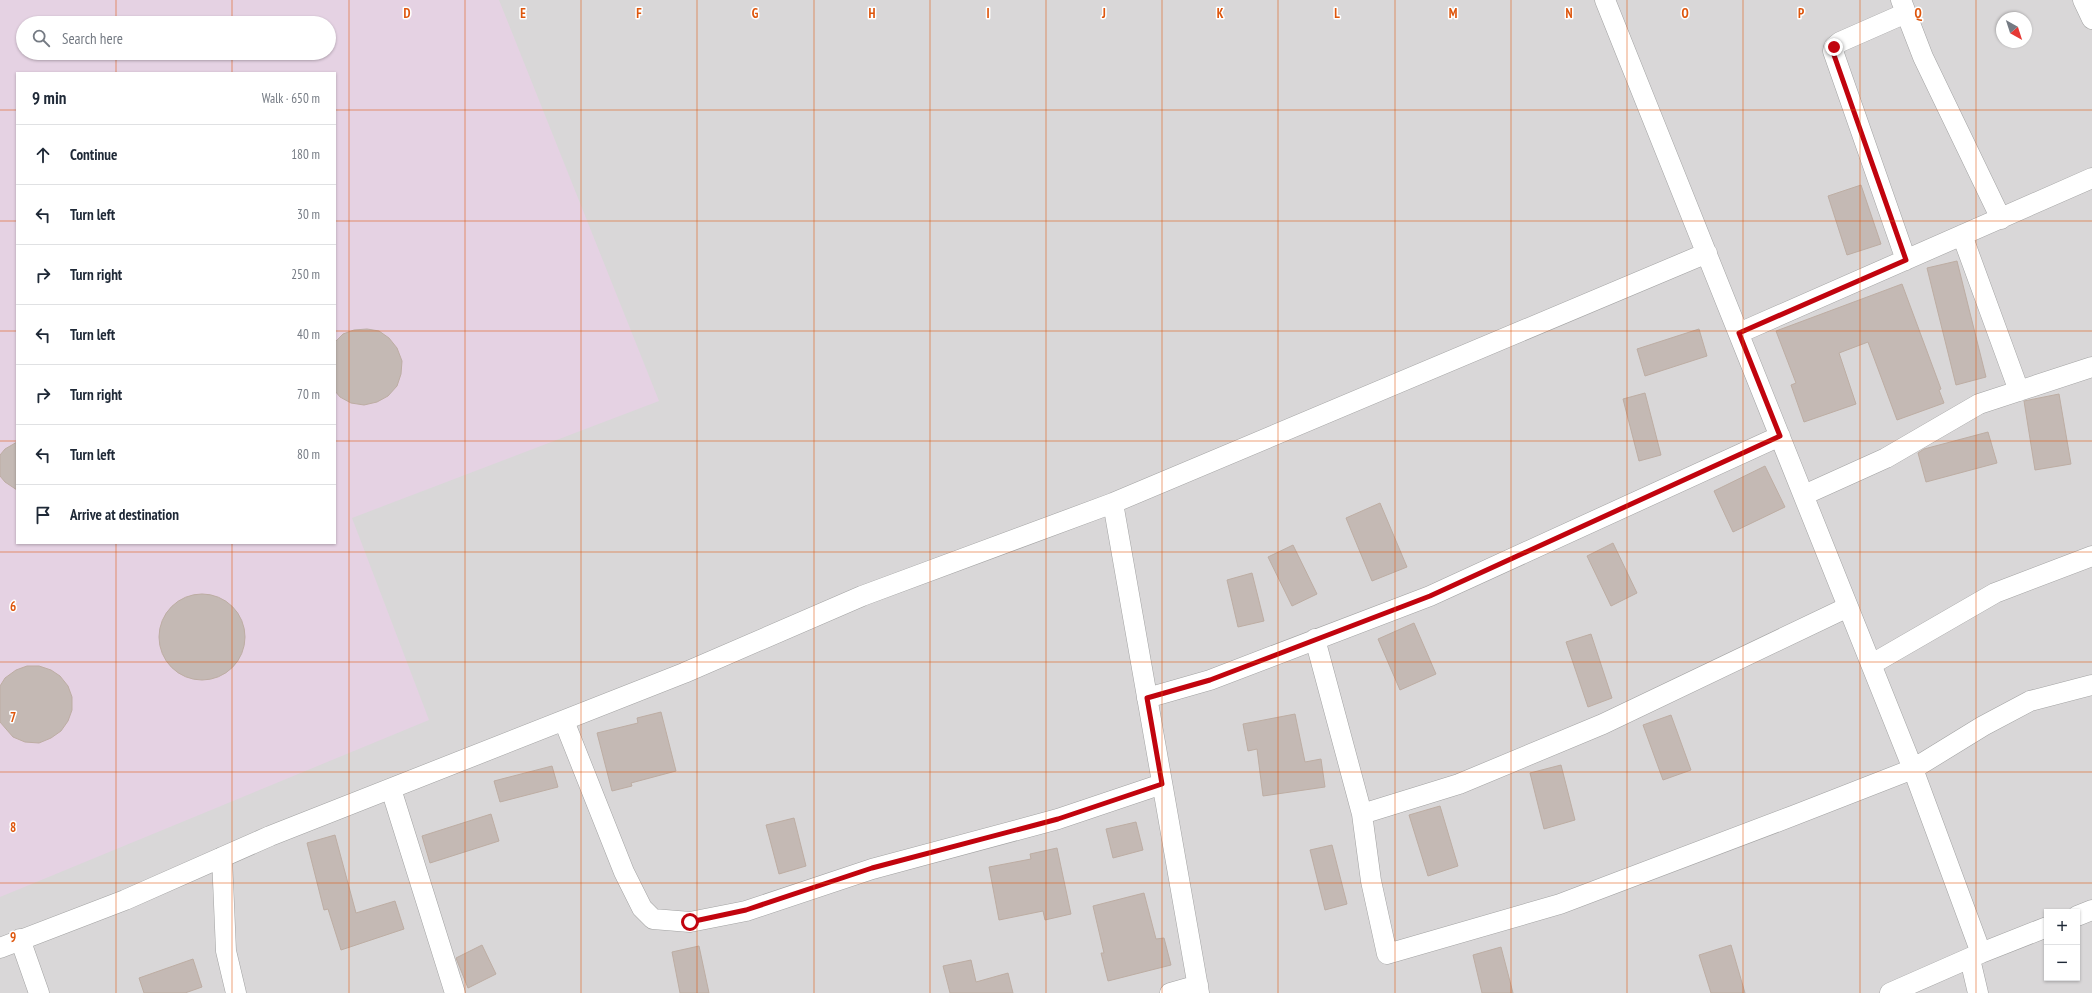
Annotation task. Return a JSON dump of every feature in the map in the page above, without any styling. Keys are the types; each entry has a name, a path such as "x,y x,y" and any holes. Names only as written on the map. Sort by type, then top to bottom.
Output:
{"street":[{"path":"1605,0 1913,769 1976,956 1978,993"},
{"path":"2083,0 2092,19"},
{"path":"1906,260 1832,51 1840,42 1904,7 1923,57 2001,219"},
{"path":"1739,333 2092,178"},
{"path":"1962,235 2019,391"},
{"path":"0,948 20,939 125,900 270,836 684,673 862,596 1113,503 1707,253"},
{"path":"1804,495 1886,458 1978,404 2092,366"},
{"path":"1147,698 1210,680 1430,596 1609,512 1780,436"},
{"path":"1113,503 1199,989 1170,993"},
{"path":"1872,664 1995,593 2092,556"},
{"path":"1362,814 1459,784 1603,724 1848,607"},
{"path":"1315,639 1362,814 1371,881 1386,952 1390,953 1560,904 1913,769 1983,726 2030,701 2092,684"},
{"path":"564,721 624,872 642,908 653,919 690,922 746,910 872,868 1058,819 1162,784"},
{"path":"391,789 456,993"},
{"path":"222,857 226,951 236,993"},
{"path":"2080,915 2092,910"},
{"path":"1890,993 2044,928"},
{"path":"20,939 39,993"}],"shaded area":[{"path":"0,0 2092,0 2092,993 0,993"},
{"path":"0,0 499,0 659,401 352,518 429,720 0,897"}],"building":[{"path":"1861,185 1881,244 1847,255 1828,196"},
{"path":"1957,261 1986,377 1956,385 1927,268"},
{"path":"1902,284 1941,389 1939,390 1944,403 1897,420 1868,342 1839,353 1856,404 1804,422 1791,385 1796,383 1776,331"},
{"path":"367,329 379,331 389,338 397,348 402,361 401,374 397,386 388,396 377,402 364,405 351,403 340,397 336,392 336,341 343,334 354,330"},
{"path":"1699,329 1707,356 1645,376 1637,349"},
{"path":"1645,393 1661,455 1639,461 1623,399"},
{"path":"2059,394 2071,464 2035,470 2024,401"},
{"path":"1988,432 1997,463 1926,482 1918,453 1924,449"},
{"path":"16,443 16,489 5,482 0,476 0,455 5,449"},
{"path":"1765,466 1785,507 1733,532 1714,491"},
{"path":"1380,503 1407,567 1372,581 1346,518"},
{"path":"1613,543 1637,593 1611,606 1587,556"},
{"path":"1293,545 1317,594 1292,606 1268,557"},
{"path":"1252,573 1264,621 1238,627 1227,580"},
{"path":"202,594 219,597 233,606 242,620 245,637 242,654 233,668 219,677 202,680 185,677 171,668 162,654 159,637 162,620 171,606 185,597"},
{"path":"1414,623 1436,674 1400,690 1378,639"},
{"path":"1591,634 1612,698 1588,707 1566,642"},
{"path":"27,666 39,666 51,670 60,676 68,686 72,697 72,710 68,721 61,731 51,738 39,743 25,742 13,737 0,722 0,686 5,678 16,670"},
{"path":"661,712 676,771 631,783 632,786 612,791 597,733 638,723 637,718"},
{"path":"1295,714 1305,762 1321,759 1325,787 1263,796 1257,749 1248,751 1243,724"},
{"path":"1671,715 1691,770 1663,780 1643,725"},
{"path":"1561,765 1575,820 1544,829 1530,773"},
{"path":"552,766 558,787 500,802 494,781"},
{"path":"1440,806 1458,866 1428,876 1409,815"},
{"path":"491,814 499,841 430,863 422,836"},
{"path":"794,818 806,866 779,874 766,825"},
{"path":"1136,822 1143,850 1113,858 1106,829"},
{"path":"335,835 356,913 395,901 404,929 341,950 328,909 324,910 307,843"},
{"path":"1332,845 1347,904 1325,910 1310,850"},
{"path":"1057,848 1071,914 1045,920 1043,911 999,920 989,867 1031,859 1030,854"},
{"path":"1144,893 1156,939 1164,938 1171,965 1108,981 1101,953 1104,953 1093,906"},
{"path":"482,945 496,974 468,988 456,958"},
{"path":"1731,945 1745,993 1711,993 1699,955"},
{"path":"699,946 709,993 680,993 672,952"},
{"path":"1501,947 1513,993 1482,993 1473,955"},
{"path":"193,959 202,987 185,993 144,993 139,978"},
{"path":"971,960 976,982 1008,973 1013,993 950,993 943,966"}],"route":[{"path":"690,922 746,910 872,868 1058,819 1162,784 1147,698 1210,680 1430,596 1631,502 1780,436 1739,333 1906,260 1844,80 1832,51 1834,47"}]}
